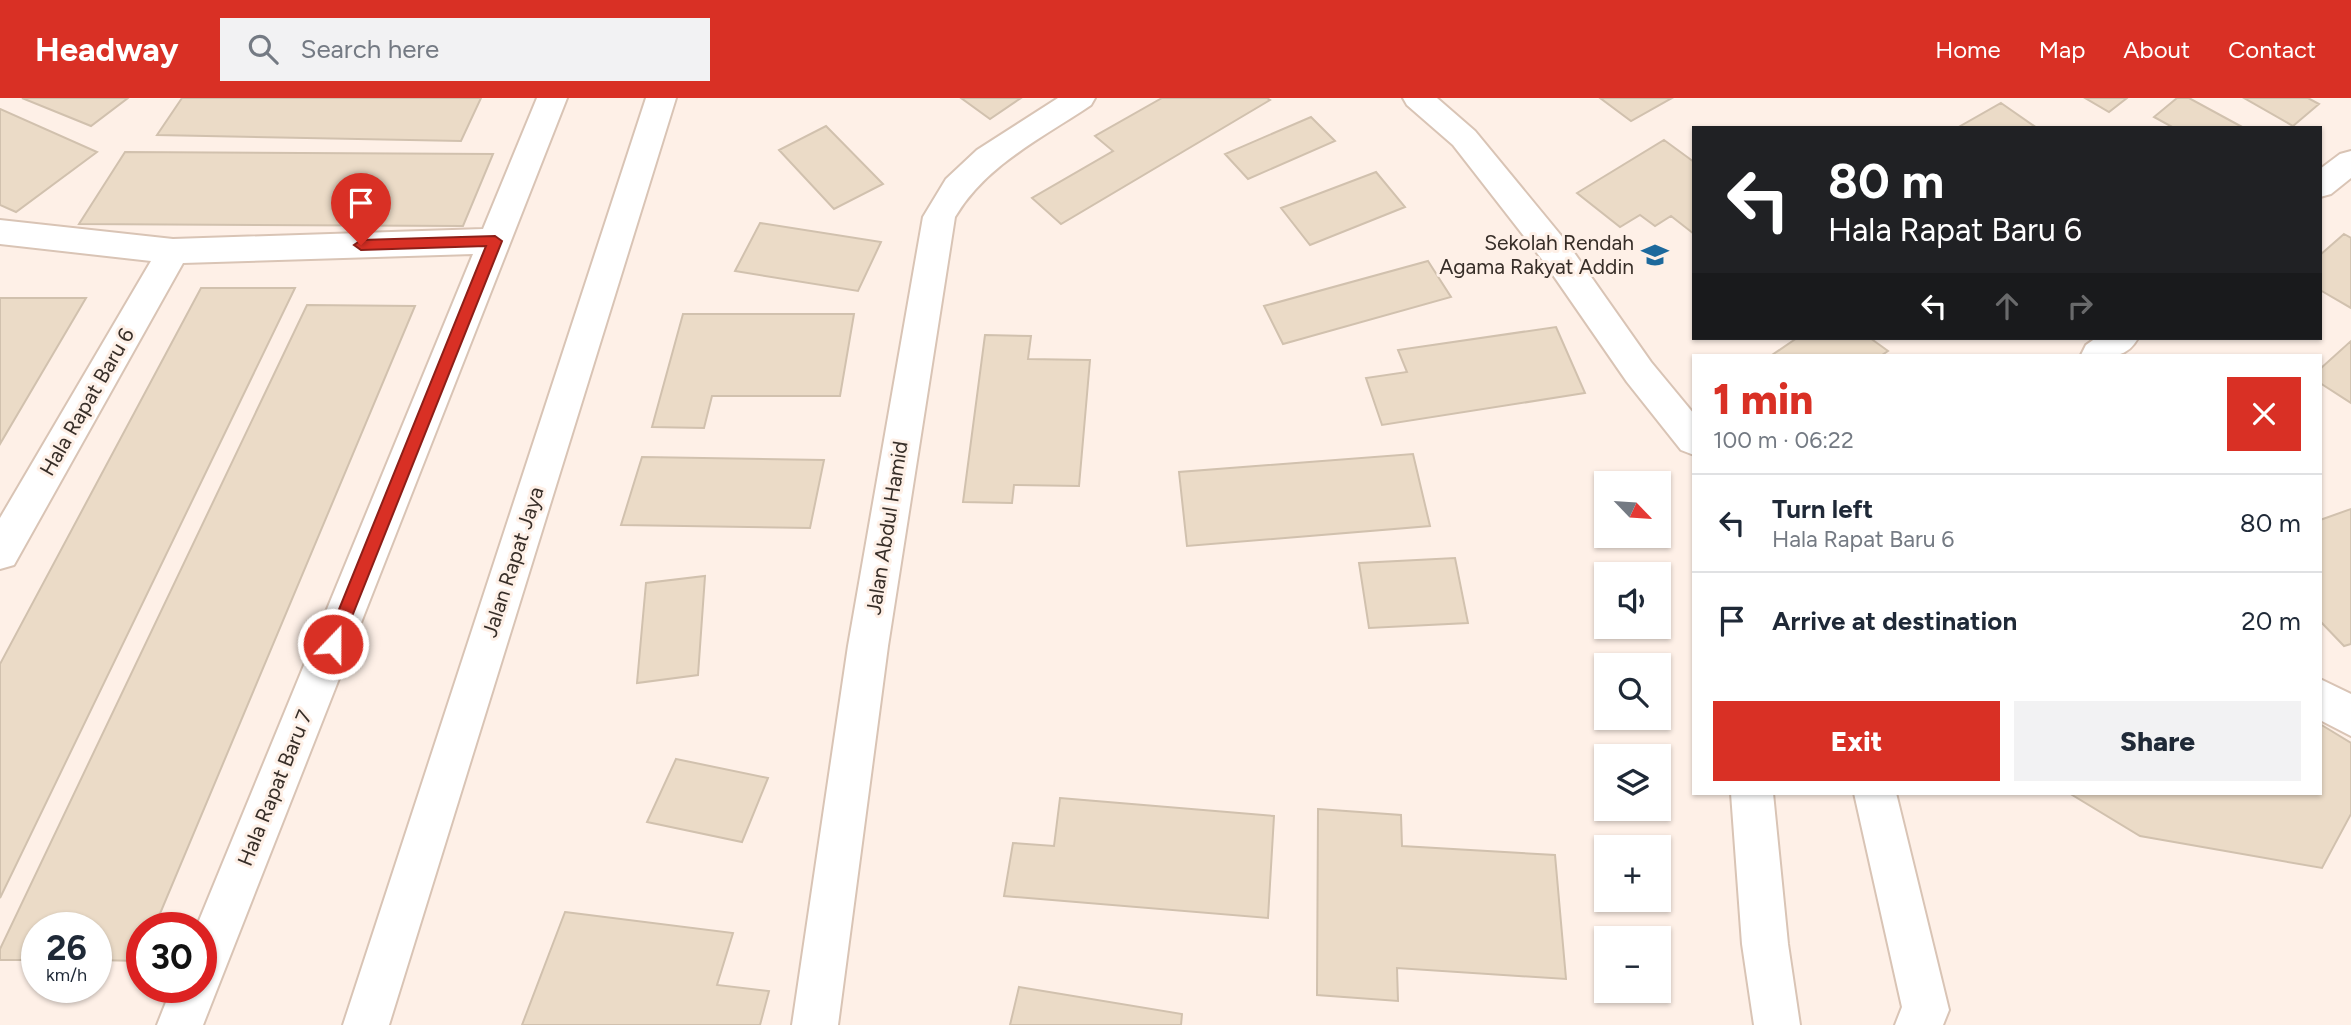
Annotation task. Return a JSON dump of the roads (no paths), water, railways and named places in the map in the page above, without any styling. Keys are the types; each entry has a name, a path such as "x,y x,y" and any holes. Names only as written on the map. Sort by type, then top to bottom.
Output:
{"street":[{"name":"Hala Rapat Baru 7","path":"217,932 552,98"},
{"name":"Jalan Rapat Jaya","path":"366,1025 661,98"},
{"name":"Jalan Abdul Hamid","path":"815,1025 868,646 939,217 957,187 988,158 1080,98"},
{"path":"1418,98 1464,138 1556,253 1639,372 1692,438"},
{"path":"2322,184 2351,162"},
{"path":"0,232 173,251 495,241"},
{"name":"Hala Rapat Baru 6","path":"0,553 173,251"},
{"path":"2099,354 2118,340"},
{"path":"2322,698 2351,717"},
{"path":"1752,795 1765,944 1777,1025"},
{"path":"1875,795 1926,1010 1918,1025"},
{"path":"180,1025 189,1003"}],"place":[{"name":"Sekolah Rendah Agama Rakyat Addin","path":"1655,255"}]}
